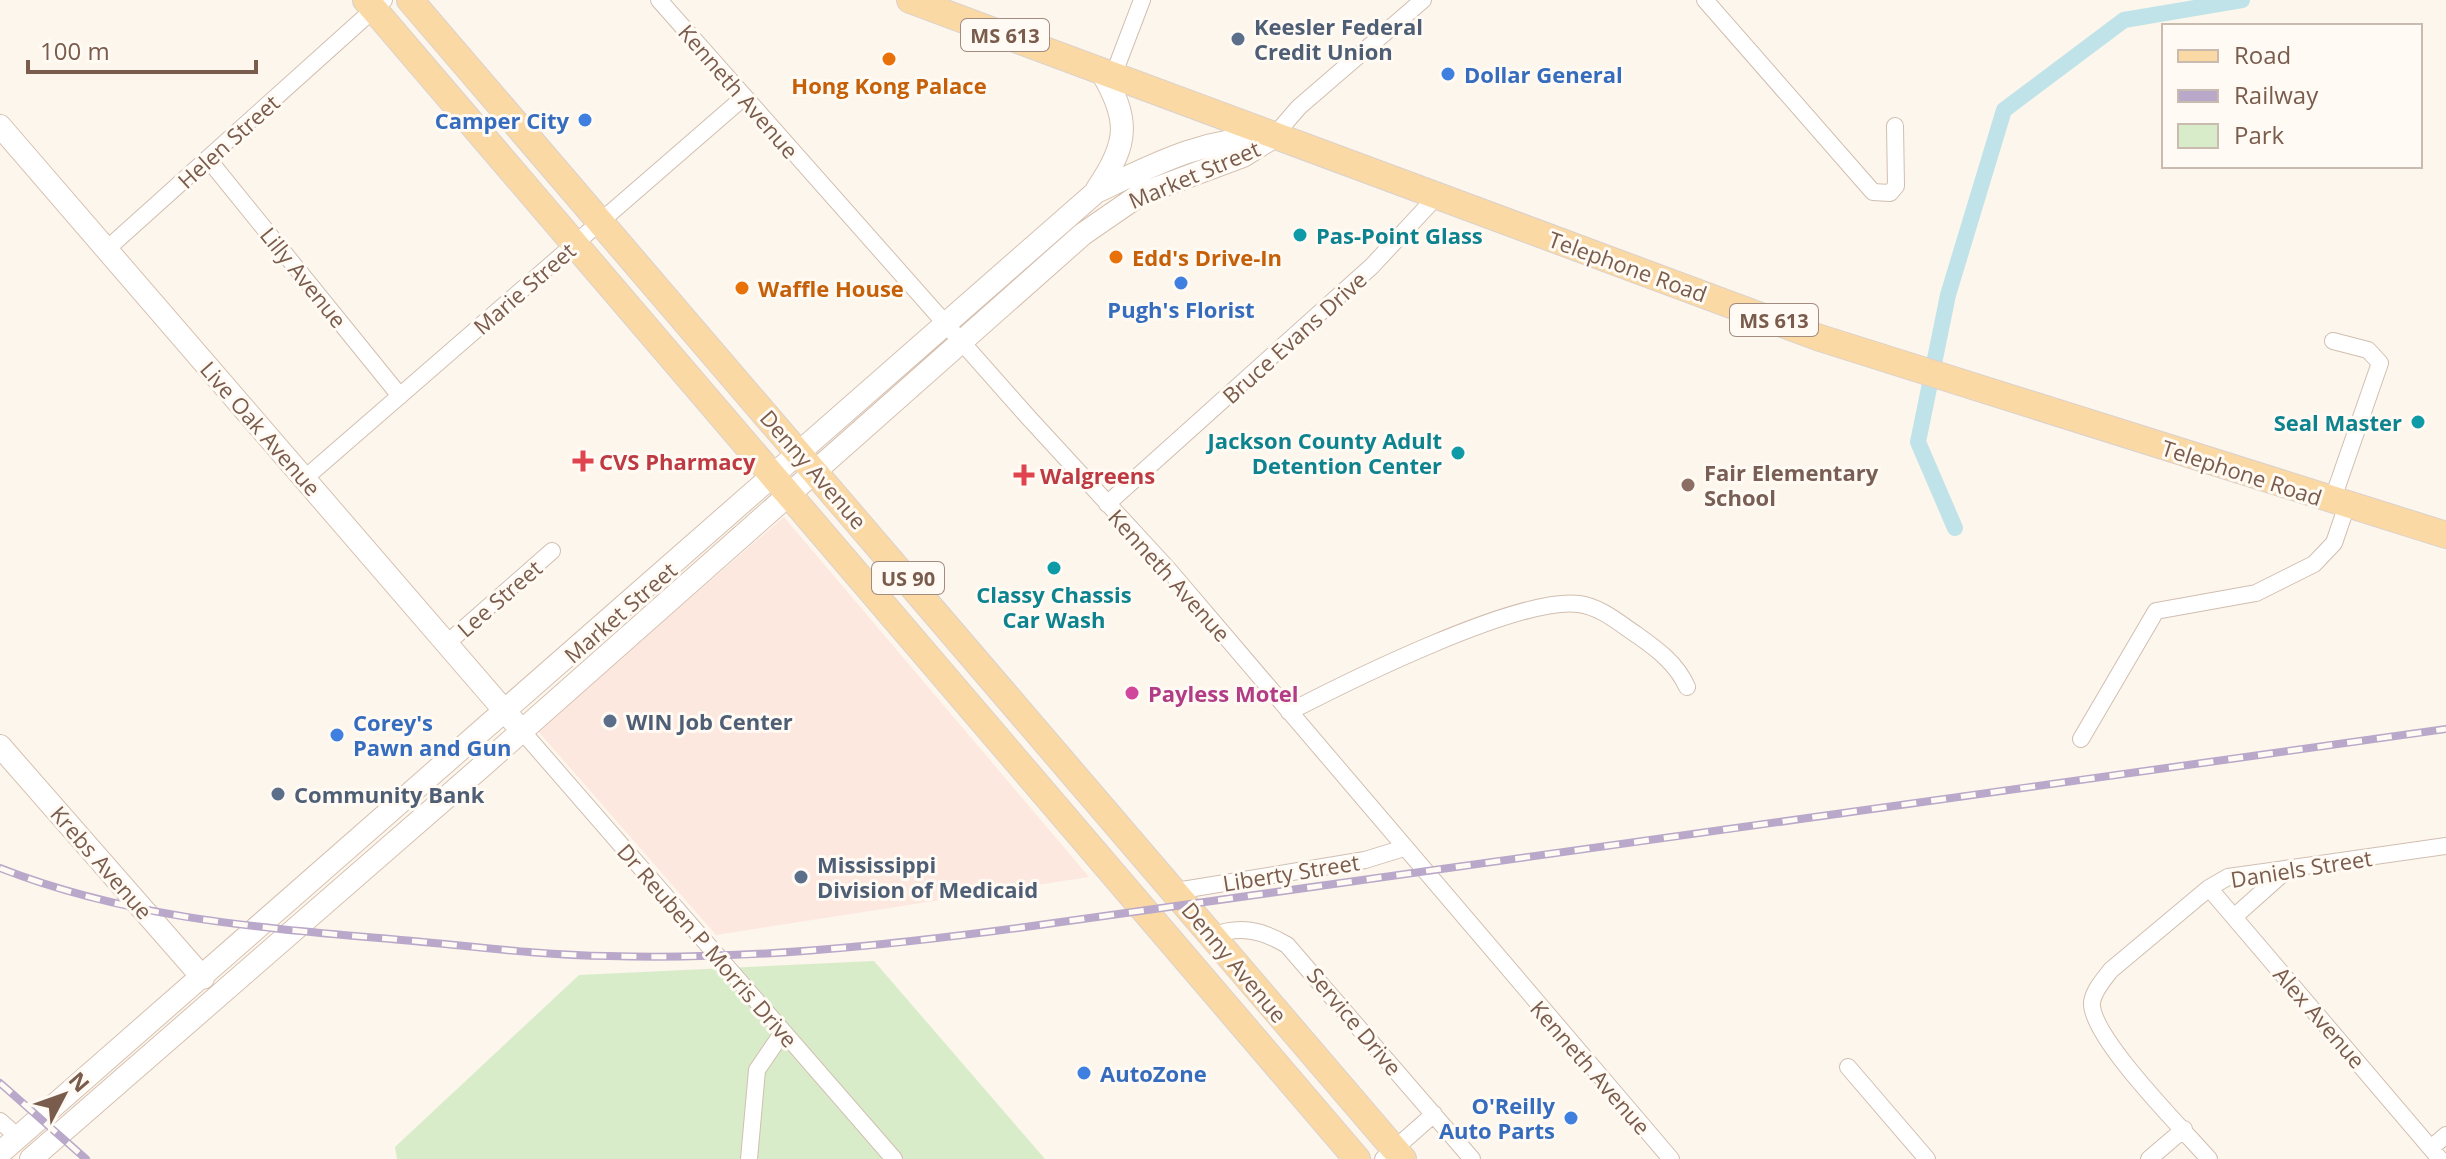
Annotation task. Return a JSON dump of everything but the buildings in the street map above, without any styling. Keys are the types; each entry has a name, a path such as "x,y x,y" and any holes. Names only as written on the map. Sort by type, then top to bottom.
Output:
{"main road":[{"name":"Denny Avenue","path":"410,0 1176,891 1393,1156"},
{"name":"Telephone Road","path":"916,1 1273,137 1820,338 2446,535"},
{"name":"Denny Avenue","path":"374,3 575,244 1357,1159"},
{"path":"1096,192 1114,166 1122,140 1124,119 1107,73"},
{"name":"Live Oak Avenue","path":"0,126 522,731"},
{"name":"Market Street","path":"808,461 944,323 1096,192 1199,146 1232,137 1273,137"},
{"name":"Market Street","path":"0,1153 506,713 1121,205 1243,156 1273,137"},
{"name":"Market Street","path":"31,1159 522,731 782,484"},
{"name":"Krebs Avenue","path":"0,746 203,978"}],"street":[{"name":"Kenneth Avenue","path":"659,0 960,341 1168,569 1671,1159"},
{"path":"1107,73 1142,0"},
{"name":"Market Street","path":"1273,137 1299,107 1423,0"},
{"path":"1705,0 1842,158 1873,192 1881,195 1890,193 1896,186 1895,126"},
{"name":"Helen Street","path":"107,249 374,3"},
{"name":"Marie Street","path":"304,479 744,97"},
{"name":"Lilly Avenue","path":"208,159 400,396"},
{"name":"Bruce Evans Drive","path":"1107,504 1372,266 1437,196"},
{"path":"2081,739 2156,611 2256,593 2314,564 2334,543 2340,503 2380,363 2368,350 2333,341"},
{"name":"Lee Street","path":"445,645 552,551"},
{"path":"1289,712 1418,652 1485,625 1563,603 1591,606 1607,614 1662,653 1687,687"},
{"name":"Dr Reuben P Morris Drive","path":"522,731 894,1159"},
{"name":"Daniels Street","path":"2184,1129 2099,1030 2092,1002 2098,986 2111,970 2209,888 2228,877 2446,846"},
{"name":"Liberty Street","path":"1176,891 1365,860 1404,848"},
{"path":"2234,917 2289,868"},
{"name":"Alex Avenue","path":"2209,888 2432,1154"},
{"name":"Service Drive","path":"1212,936 1241,929 1257,931 1287,945 1472,1159"},
{"path":"749,1159 757,1070 783,1032"},
{"path":"1848,1067 1927,1159"},
{"path":"1393,1156 1434,1114"},
{"path":"0,1121 17,1136"},
{"path":"2149,1159 2184,1129 2209,1159"},
{"path":"2432,1154 2446,1135"}],"shaded area":[{"path":"784,517 1089,877 716,935 537,730"}],"green space":[{"path":"874,961 1045,1159 397,1159 395,1147 579,975"}],"waterway":[{"path":"1955,528 1918,442 1948,295 2004,110 2124,20 2242,0"}],"railway":[{"path":"0,868 92,898 234,924 579,955 660,957 763,954 916,941 1018,928 2446,729"},
{"path":"0,1083 86,1159"}],"place":[{"name":"Keesler Federal Credit Union","path":"1238,39"},
{"name":"Hong Kong Palace","path":"889,59"},
{"name":"Dollar General","path":"1448,74"},
{"name":"Camper City","path":"585,120"},
{"name":"Pas-Point Glass","path":"1300,235"},
{"name":"Edd's Drive-In","path":"1116,257"},
{"name":"Pugh's Florist","path":"1181,283"},
{"name":"Waffle House","path":"742,288"},
{"name":"Seal Master","path":"2418,422"},
{"name":"Jackson County Adult Detention Center","path":"1458,453"},
{"name":"CVS Pharmacy","path":"583,461"},
{"name":"Walgreens","path":"1024,475"},
{"name":"Fair Elementary School","path":"1688,485"},
{"name":"Classy Chassis Car Wash","path":"1054,568"},
{"name":"Payless Motel","path":"1132,693"},
{"name":"WIN Job Center","path":"610,721"},
{"name":"Corey's Pawn and Gun","path":"337,735"},
{"name":"Community Bank","path":"278,794"},
{"name":"Mississippi Division of Medicaid","path":"801,877"},
{"name":"AutoZone","path":"1084,1073"},
{"name":"O'Reilly Auto Parts","path":"1571,1118"}]}
